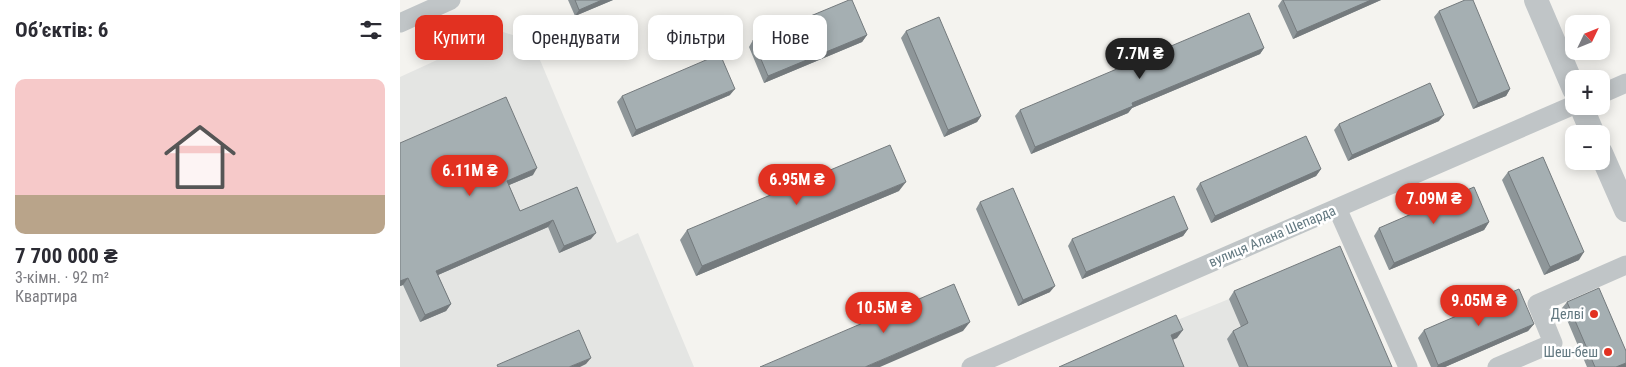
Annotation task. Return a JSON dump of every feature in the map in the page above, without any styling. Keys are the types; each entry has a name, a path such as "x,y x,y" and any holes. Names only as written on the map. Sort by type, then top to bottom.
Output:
{"street":[{"path":"400,23 451,0"},
{"path":"1536,0 1566,70"},
{"path":"1610,90 1626,83"},
{"name":"вулиця Алана Шепарда","path":"971,367 1565,109"},
{"path":"1608,170 1626,210"},
{"path":"1337,208 1408,367"},
{"path":"1497,367 1553,343 1537,304 1626,265"}],"shaded area":[{"path":"503,32 513,35 513,60 540,60 617,243 638,233 694,367 400,367 400,77 437,60 503,60"},
{"path":"1229,299 1383,367 1070,367 1170,323"}],"building":[{"path":"575,0 602,0 579,10"},
{"path":"852,0 867,35 827,52 827,15 813,15"},
{"path":"1283,0 1371,0 1297,32"},
{"path":"1465,0 1473,0 1510,89 1478,103 1439,11"},
{"path":"1249,13 1264,48 1132,103 1133,106 1035,147 1020,110"},
{"path":"939,17 981,116 948,130 906,31"},
{"path":"706,60 723,60 735,89 636,130 622,96"},
{"path":"761,60 807,60 768,76"},
{"path":"1430,83 1444,115 1352,155 1339,124"},
{"path":"506,97 537,168 507,181 520,211 577,187 596,233 564,246 553,220 436,271 451,304 425,315 408,278 400,281 400,143"},
{"path":"1306,136 1321,169 1215,216 1200,183"},
{"path":"890,145 906,182 702,266 687,230"},
{"path":"1543,157 1584,252 1550,267 1508,172"},
{"path":"1474,187 1489,222 1394,263 1379,228"},
{"path":"1013,188 1055,286 1023,300 980,202"},
{"path":"1174,196 1188,229 1086,272 1072,239"},
{"path":"1340,246 1392,367 1248,367 1233,331 1248,323 1234,291"},
{"path":"954,284 970,322 865,367 760,367"},
{"path":"1599,288 1626,351 1626,363 1616,367 1595,367 1567,302"},
{"path":"1519,289 1534,324 1438,365 1424,330"},
{"path":"1176,315 1183,330 1171,335 1184,367 1059,367"},
{"path":"579,330 591,358 569,367 498,367 497,365"}],"place":[{"name":"Делві","path":"1594,314"},
{"name":"Шеш-беш","path":"1608,352"}]}
